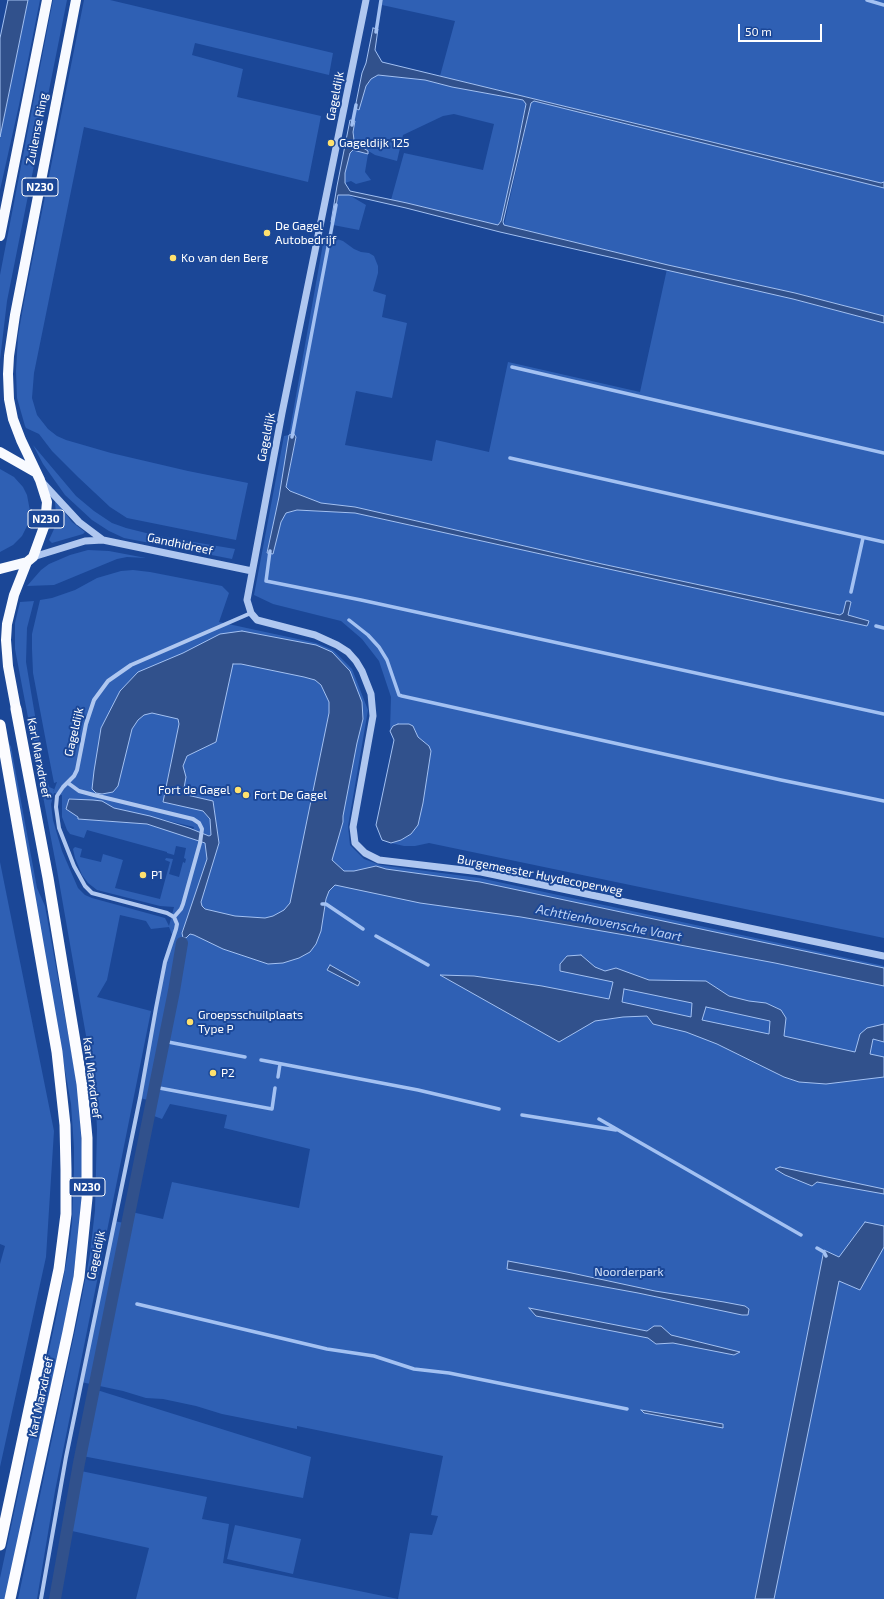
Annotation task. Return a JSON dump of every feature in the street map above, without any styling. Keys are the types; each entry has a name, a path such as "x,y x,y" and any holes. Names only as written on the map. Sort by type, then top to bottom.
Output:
{"highway":[{"name":"Karl Marxdreef","path":"10,1599 79,1277 87,1198 87,1138 82,1084 48,878 16,709"},
{"name":"Karl Marxdreef","path":"0,725 57,1052 66,1125 66,1214 59,1269 0,1545"}],"main road":[{"name":"Zuilense Ring","path":"0,236 47,0"},
{"name":"Zuilense Ring","path":"37,476 13,419 9,398 9,356 76,0"},
{"path":"0,452 37,476"},
{"name":"N230","path":"30,559 45,524 47,512 47,502 37,476"},
{"path":"0,569 30,559"},
{"name":"Karl Marxdreef","path":"16,709 8,666 6,640 7,624 14,595 30,559"}],"street":[{"name":"Gageldijk","path":"41,1599 66,1457 140,1098 165,962 177,924 174,917 167,913 98,895 92,893 85,886 74,866 59,828 56,807 59,791 72,780 77,770 86,724 94,700 108,681 131,665 251,613 247,600 252,571 283,409 366,0"},
{"name":"Gandhidreef","path":"37,476 79,522 103,540"},
{"name":"Gandhidreef","path":"30,559 86,541 103,540 252,571"},
{"name":"Burgemeester Huydecoperweg","path":"251,613 257,620 316,635 337,645 348,652 362,671 371,694 373,716 353,827 356,843 365,853 379,860 481,872 884,956"},
{"name":"Gageldijk","path":"68,783 79,791 193,819 199,823 202,829 200,842 183,904 181,909 174,917"}],"green space":[{"path":"28,0 40,0 0,190 0,137"},
{"path":"53,0 67,0 7,301 0,360 0,275"},
{"path":"84,0 110,0 333,53 329,75 195,43 192,55 243,69 237,97 321,116 308,182 84,127 34,373 32,398 37,415 48,429 57,436 111,453 248,483 236,540 127,518 110,507 52,451 39,434 26,428 17,398 16,371 18,336"},
{"path":"383,0 884,0 884,182 881,183 440,76 455,21 382,5"},
{"path":"378,75 425,80 452,87 523,100 526,103 501,221 498,225 391,200 404,153 483,170 494,124 454,114 443,116 403,135 397,161 375,155 357,144 354,139 353,132 355,108 359,110 366,86 371,79"},
{"path":"534,101 884,188 884,316 795,293 668,265 504,225 531,103"},
{"path":"353,150 368,154 365,172 371,180 356,184 351,181 345,183 345,173 350,153"},
{"path":"339,195 349,195 366,205 359,230 333,225"},
{"path":"324,238 334,238 343,241 354,249 374,256 378,266 378,273 373,291 386,295 382,317 407,323 392,398 356,391 345,445 432,461 436,440 489,452 508,362 640,392 667,269 793,299 884,323 884,938 429,843 415,846 404,846 391,843 401,840 411,834 423,803 431,751 429,746 418,737 415,730 409,724 398,724 393,726 390,731 391,697 379,661 362,639 341,621 273,604 254,595 284,436 289,435","holes":["293,434 296,437 286,487 290,491 321,503 355,507 602,564 840,615 843,614 846,601 851,602 848,615 868,621 868,624 867,626 355,513 297,510 286,513 281,522 273,553 267,552"]},
{"path":"33,445 76,496 94,511 112,523 158,536 235,549 232,559 124,538 109,531 92,520 65,495 43,464"},
{"path":"0,469 14,477 23,487 27,495 30,511 28,524 22,536 13,545 0,552"},
{"path":"56,501 72,522 85,532 83,534 52,543 49,540 54,529"},
{"path":"88,550 109,551 146,558 127,557 117,559 54,585 27,586 41,570 49,564 70,555"},
{"name":"Noorderpark","path":"133,570 150,572 222,586 229,593 219,622 316,643 333,650 352,669 368,710 348,826 350,845 364,859 380,865 480,878 884,966 884,1599 398,1599 410,1533 432,1535 438,1516 431,1515 443,1456 297,1426 297,1429 222,1414 196,1406 163,1399 146,1398 123,1391 81,1382 114,1221 124,1223 127,1211 163,1219 172,1182 299,1208 310,1149 224,1128 227,1115 170,1104 162,1119 146,1113 148,1100 140,1098 165,962 173,937 169,927 151,929 146,921 120,915 107,980 97,997 151,1011 55,1491 37,1599 18,1599 90,1254 95,1210 97,1129 95,1087 57,870 15,649 15,623 20,602 34,601 27,628 26,662 44,769 49,787 54,789 53,793 57,782 54,783 33,673 32,634 40,600 52,598 75,590 97,578 121,571","holes":["54,793 62,795 62,817 70,834 84,838 87,830 174,855 176,846 186,848 184,858 186,859 185,863 183,862 179,877 169,874 173,859 166,858 165,860 170,862 160,899 115,888 123,860 103,854 101,862 80,857 82,849 75,847 73,849 82,875 88,883 97,890 160,906 174,907 169,926 165,918 92,898 85,895 78,888 62,851 53,820 51,804","69,799 77,799 194,827 191,838 147,824 79,819 79,817 66,809"]},
{"path":"5,735 11,747 37,888 45,906 78,1089 83,1166 79,1239 74,1268 70,1316 8,1599 0,1599 0,1578 57,1313 69,1248 72,1223 74,1169 71,1104"},
{"path":"0,862 54,1131 46,1257 0,1467 0,1264 5,1246 0,1244"},
{"path":"97,1390 311,1457 303,1498 77,1455 89,1391"},
{"path":"76,1470 207,1497 202,1519 229,1524 223,1563 398,1599 136,1599 149,1548 63,1529"},
{"path":"235,1525 301,1539 293,1574 227,1559"}],"water":[{"path":"8,0 28,0 0,137 0,38"},
{"path":"373,28 378,29 375,50 382,62 881,183 884,182 884,188 534,101 531,103 503,222 504,225 668,265 795,293 884,316 884,323 793,299 500,232 349,195 338,195 333,225 331,222 350,120 355,121 353,132 354,140 357,144 368,151 368,154 353,150 350,153 345,173 345,183 350,191 498,225 501,221 516,154 526,104 523,100 452,87 425,80 378,75 371,79 366,86 359,110 355,108"},
{"path":"294,434 296,437 286,487 290,491 321,503 355,507 602,564 840,615 843,613 846,601 849,601 851,602 848,615 869,621 867,626 355,513 297,510 286,513 281,522 273,554 267,553 279,497 289,435"},
{"name":"Achttienhovensche Vaart","path":"242,631 316,645 332,652 350,671 362,702 363,719 357,743 343,822 332,860 344,871 354,871 376,866 386,869 480,882 884,968 884,986 775,963 648,939 521,917 420,903 335,885 329,891 326,899 321,931 316,944 310,952 299,958 283,963 268,964 223,949 194,935 190,934 186,938 183,938 182,933 207,859 205,843 147,824 78,819 78,817 66,809 69,799 102,801 114,808 150,816 209,836 211,835 210,819 203,811 163,802 179,724 178,719 152,713 144,715 138,720 132,729 118,786 113,792 102,794 96,793 92,789 101,728 120,691 138,672 183,653 220,634","holes":["233,664 241,664 315,680 321,685 329,702 329,713 290,903 284,910 273,916 265,918 235,916 205,909 202,906 201,902 219,843 213,801 187,795 184,788 186,777 183,766 187,756 216,742"]},
{"path":"398,724 409,724 413,726 418,737 429,746 431,751 418,825 411,834 401,840 391,843 382,840 376,825 394,740 390,731 393,726"},
{"path":"581,955 595,967 605,971 616,968 649,980 706,981 729,996 766,1003 781,1010 786,1018 784,1036 855,1052 860,1034 867,1028 884,1024 884,1042 873,1039 870,1054 884,1057 884,1077 826,1084 799,1082 784,1077 717,1044 686,1032 653,1024 647,1016 623,1017 595,1021 559,1042 440,975 474,976 542,986 609,999 613,982 560,971 560,964 567,956","holes":["624,989 692,1003 691,1017 622,1002","706,1007 770,1021 769,1034 702,1020"]},
{"path":"330,965 360,982 358,986 327,970"},
{"path":"780,1167 884,1189 884,1194 817,1182 812,1186 785,1175 775,1169"},
{"path":"865,1222 884,1226 884,1247 860,1290 839,1281 774,1599 755,1599 824,1250 839,1257"},
{"path":"508,1261 655,1291 745,1306 749,1309 748,1315 507,1269"},
{"path":"529,1308 647,1331 654,1326 661,1326 671,1335 740,1352 734,1355 673,1343 656,1344 648,1338 536,1316"},
{"path":"641,1410 723,1424 723,1428 644,1413"}],"waterway":[{"path":"376,32 381,0"},
{"path":"867,0 884,5"},
{"path":"352,125 356,105"},
{"path":"292,437 336,205"},
{"path":"512,367 884,453"},
{"path":"510,458 884,542"},
{"path":"851,592 863,538"},
{"path":"270,551 266,581 361,600 884,714"},
{"path":"349,620 368,635 379,647 387,660 399,695 781,780 884,801"},
{"path":"876,626 884,628"},
{"path":"322,904 326,904 363,929"},
{"path":"376,936 428,965"},
{"path":"55,1599 79,1463 174,991 182,943"},
{"path":"163,1041 245,1057"},
{"path":"261,1060 418,1090 499,1109"},
{"path":"278,1077 280,1064"},
{"path":"154,1087 272,1109 275,1088"},
{"path":"522,1115 616,1130"},
{"path":"599,1119 801,1235"},
{"path":"817,1248 824,1252 826,1256"},
{"path":"137,1304 327,1349 374,1356 414,1369 449,1373 627,1409"}],"place":[{"name":"Gageldijk 125","path":"331,143"},
{"name":"De Gagel Autobedrijf","path":"267,233"},
{"name":"Ko van den Berg","path":"173,258"},
{"name":"Fort de Gagel","path":"238,790"},
{"name":"Fort De Gagel","path":"246,795"},
{"name":"P1","path":"143,875"},
{"name":"Groepsschuilplaats Type P","path":"190,1022"},
{"name":"P2","path":"213,1073"}]}
